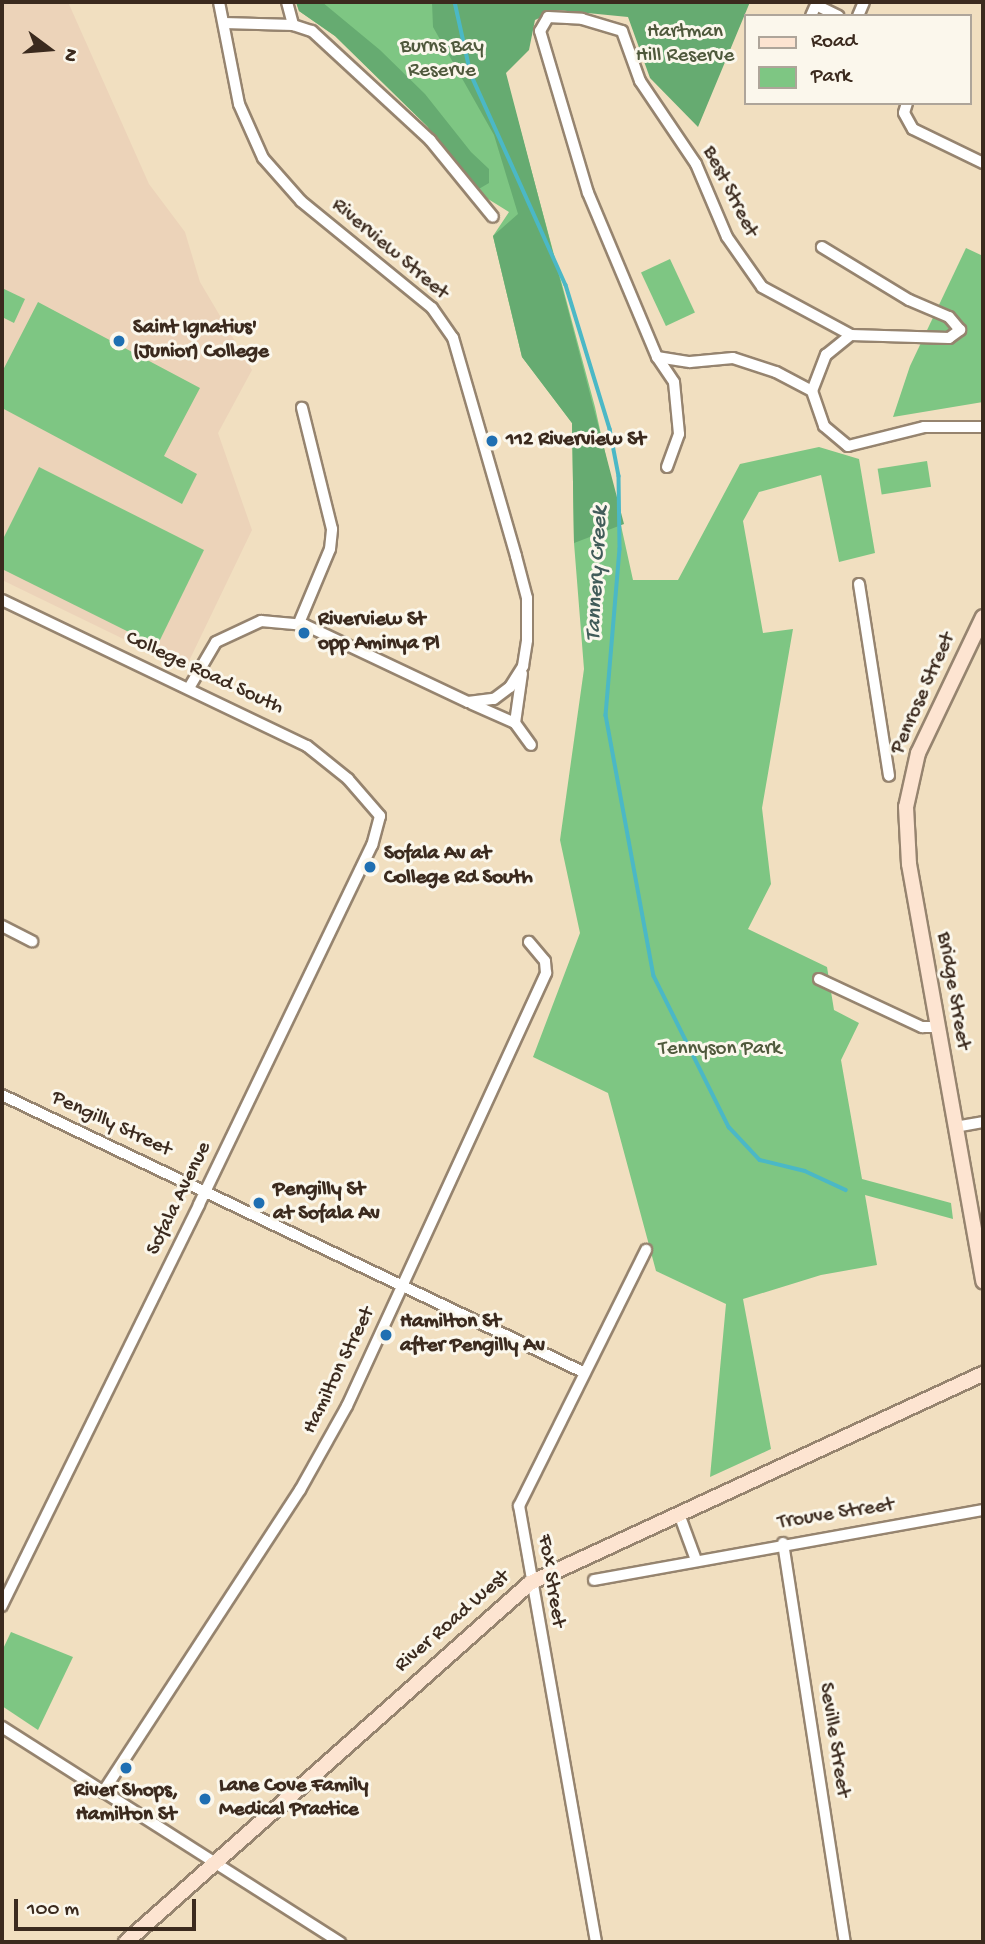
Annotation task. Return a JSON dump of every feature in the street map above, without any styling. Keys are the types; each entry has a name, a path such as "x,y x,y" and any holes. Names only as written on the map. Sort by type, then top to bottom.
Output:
{"main road":[{"name":"Penrose Street","path":"908,790 922,743 983,617"},
{"name":"Bridge Street","path":"908,790 909,864 983,1281"},
{"name":"River Road West","path":"126,1942 530,1583 983,1374"}],"street":[{"name":"Riverview Street","path":"219,2 247,130 269,166 300,201 432,308 453,338 527,598 523,666 515,723"},
{"path":"287,2 293,25"},
{"path":"817,4 835,14"},
{"name":"Best Street","path":"657,357 575,153 540,31 548,17 582,19 622,31 640,81 696,164 727,237 762,287 851,335 949,338 960,330 949,317 909,300 822,247"},
{"path":"224,23 293,25 330,44 412,122 493,217"},
{"path":"906,105 904,113 913,129 983,163"},
{"path":"851,335 825,355 812,391 824,426 848,446 924,427 983,427"},
{"path":"657,357 690,362 733,358 812,391"},
{"path":"657,357 674,382 679,434 667,467"},
{"path":"299,623 330,549 332,529 302,408"},
{"path":"859,584 888,776"},
{"name":"College Road South","path":"2,600 307,746 376,806"},
{"path":"189,688 207,653 227,634 261,621 299,623 515,723 531,745"},
{"path":"468,702 502,694 523,666"},
{"name":"Sofala Avenue","path":"2,1606 206,1191 379,830 376,806"},
{"path":"2,926 32,941"},
{"name":"Hamilton Street","path":"103,1792 322,1453 404,1284 546,973 545,961 529,942"},
{"path":"819,979 922,1027 937,1027"},
{"name":"Pengilly Street","path":"2,1095 404,1284 583,1372"},
{"path":"955,1127 983,1122"},
{"name":"Fox Street","path":"596,1942 530,1583 519,1506 583,1372 646,1250"},
{"name":"Trouve Street","path":"594,1580 783,1543 983,1510"},
{"path":"679,1514 696,1560"},
{"name":"Seville Street","path":"783,1543 845,1942"},
{"path":"2,1727 340,1942"}],"shaded area":[{"name":"Saint Ignatius' (Junior) College","path":"2,2 68,2 149,184 185,232 200,282 252,370 218,433 252,530 189,661 177,665 2,580"}],"green space":[{"name":"Tennyson Park","path":"296,2 486,2 595,407 633,580 678,580 740,464 819,447 859,459 875,553 839,562 821,475 759,492 743,521 763,633 793,629 762,808 771,884 748,929 827,967 834,1010 859,1023 841,1060 862,1179 951,1203 953,1219 865,1195 877,1265 821,1275 743,1299 771,1449 710,1477 726,1304 656,1271 608,1093 533,1057 580,933 560,840 584,669 574,543 572,423 522,357 493,236 509,212 480,194 427,126 335,36 299,11"},
{"path":"296,2 322,2 380,50 425,94 471,152 489,169 489,183 477,190 427,126 335,36 299,11"},
{"name":"Hartman Hill Reserve","path":"432,2 750,2 698,127 650,78 628,17 557,10 535,20 529,50 506,73 624,524 574,543 572,423 522,357 493,236 518,214 494,135 433,27"},
{"path":"966,248 983,256 983,402 893,417 910,366"},
{"path":"670,259 695,312 666,326 641,273"},
{"path":"2,288 25,299 14,323 2,317"},
{"path":"38,302 200,388 164,456 197,474 182,504 2,408 2,372"},
{"path":"927,461 931,487 882,495 878,469"},
{"path":"39,467 204,550 157,646 2,569 2,541"},
{"path":"11,1632 73,1657 38,1730 2,1706 2,1651"}],"waterway":[{"name":"Tannery Creek","path":"455,2 471,74 566,285 610,429 619,476 620,549 606,715 654,976 729,1127 760,1160 805,1171 846,1190"}],"place":[{"name":"Saint Ignatius' (Junior) College","path":"119,341"},
{"name":"112 Riverview St","path":"492,441"},
{"name":"Riverview St opp Aminya Pl","path":"304,633"},
{"name":"Sofala Av at College Rd South","path":"370,867"},
{"name":"Pengilly St at Sofala Av","path":"259,1203"},
{"name":"Hamilton St after Pengilly Av","path":"386,1335"},
{"name":"River Shops, Hamilton St","path":"126,1768"},
{"name":"Lane Cove Family Medical Practice","path":"205,1799"}],"park label":[{"name":"Burns Bay Reserve","path":"442,60"}]}
